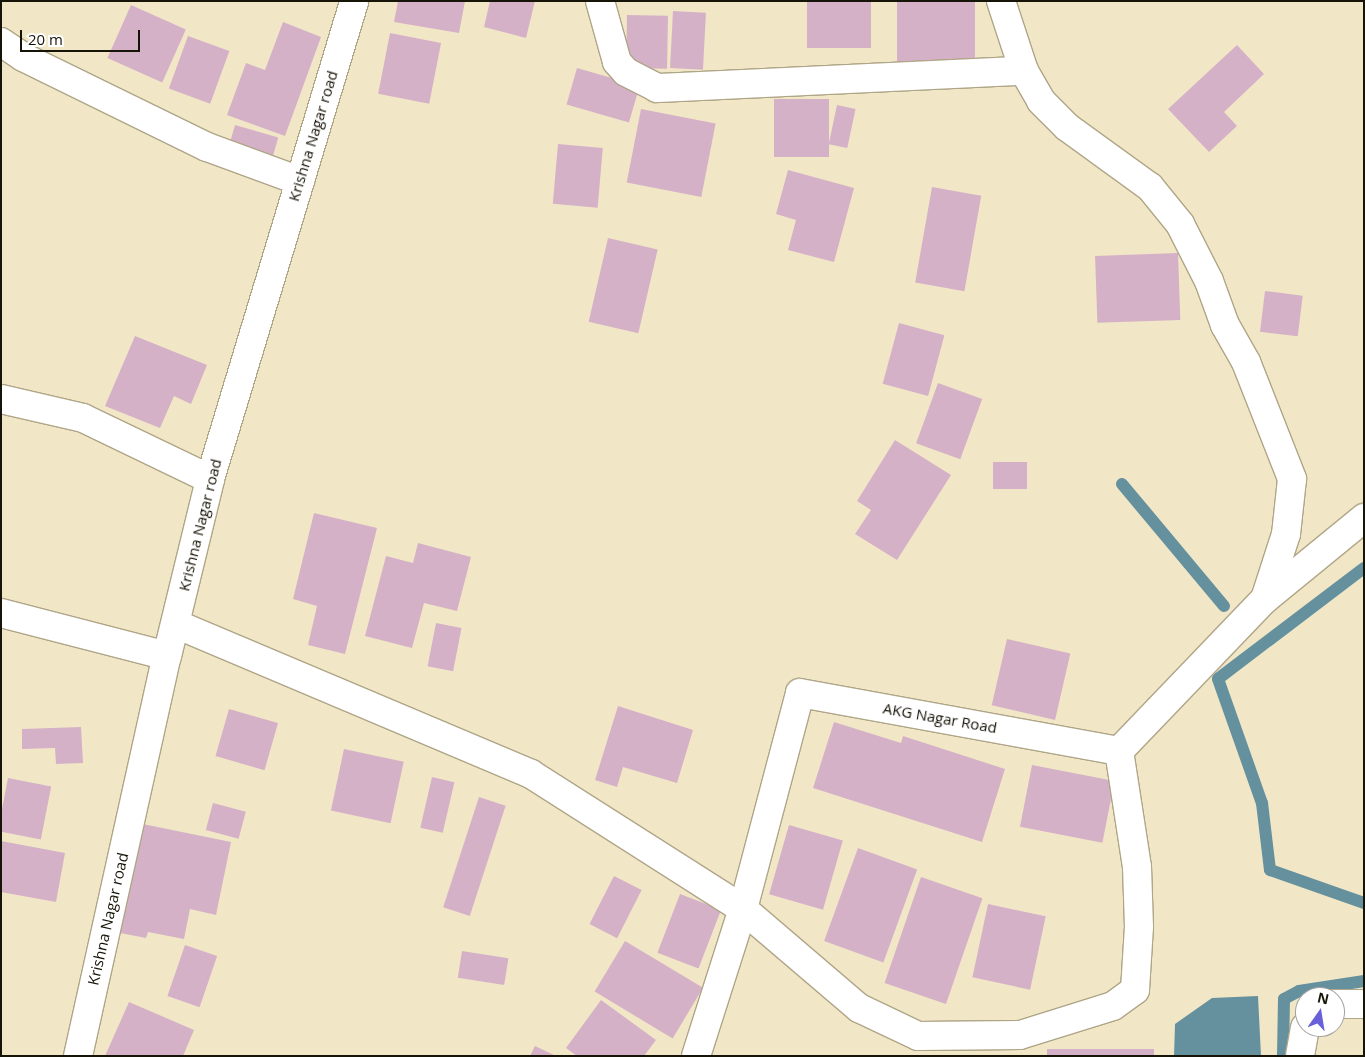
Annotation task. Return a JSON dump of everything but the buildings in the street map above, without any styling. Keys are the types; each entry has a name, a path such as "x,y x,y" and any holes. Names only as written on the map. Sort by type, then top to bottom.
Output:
{"street":[{"name":"Krishna Nagar road","path":"78,1056 167,656 210,478 354,1"},
{"path":"600,1 617,62 626,72 657,88 1024,71"},
{"path":"1000,1 1024,71 1041,101 1067,127 1150,187 1180,224 1209,281 1225,325 1246,362 1292,479 1286,534 1265,599"},
{"path":"1,42 23,57 207,147 300,181"},
{"path":"1,398 82,418 210,478"},
{"path":"176,624 531,774 743,909 859,1008 918,1036 1018,1045 1112,1006 1135,990 1139,927 1136,867 1119,751 1265,599 1364,518"},
{"path":"1,613 167,656"},
{"name":"AKG Nagar Road","path":"696,1056 743,909 800,693 1119,751"},
{"path":"1345,1004 1364,1004"},
{"path":"1300,1056 1303,1037"}],"water":[{"path":"1258,996 1261,1056 1174,1056 1175,1024 1212,998"}],"waterway":[{"path":"1122,484 1224,606"},
{"path":"1364,568 1218,679 1262,803 1270,870 1364,903"},
{"path":"1283,1056 1284,999 1299,991 1364,981"}]}
